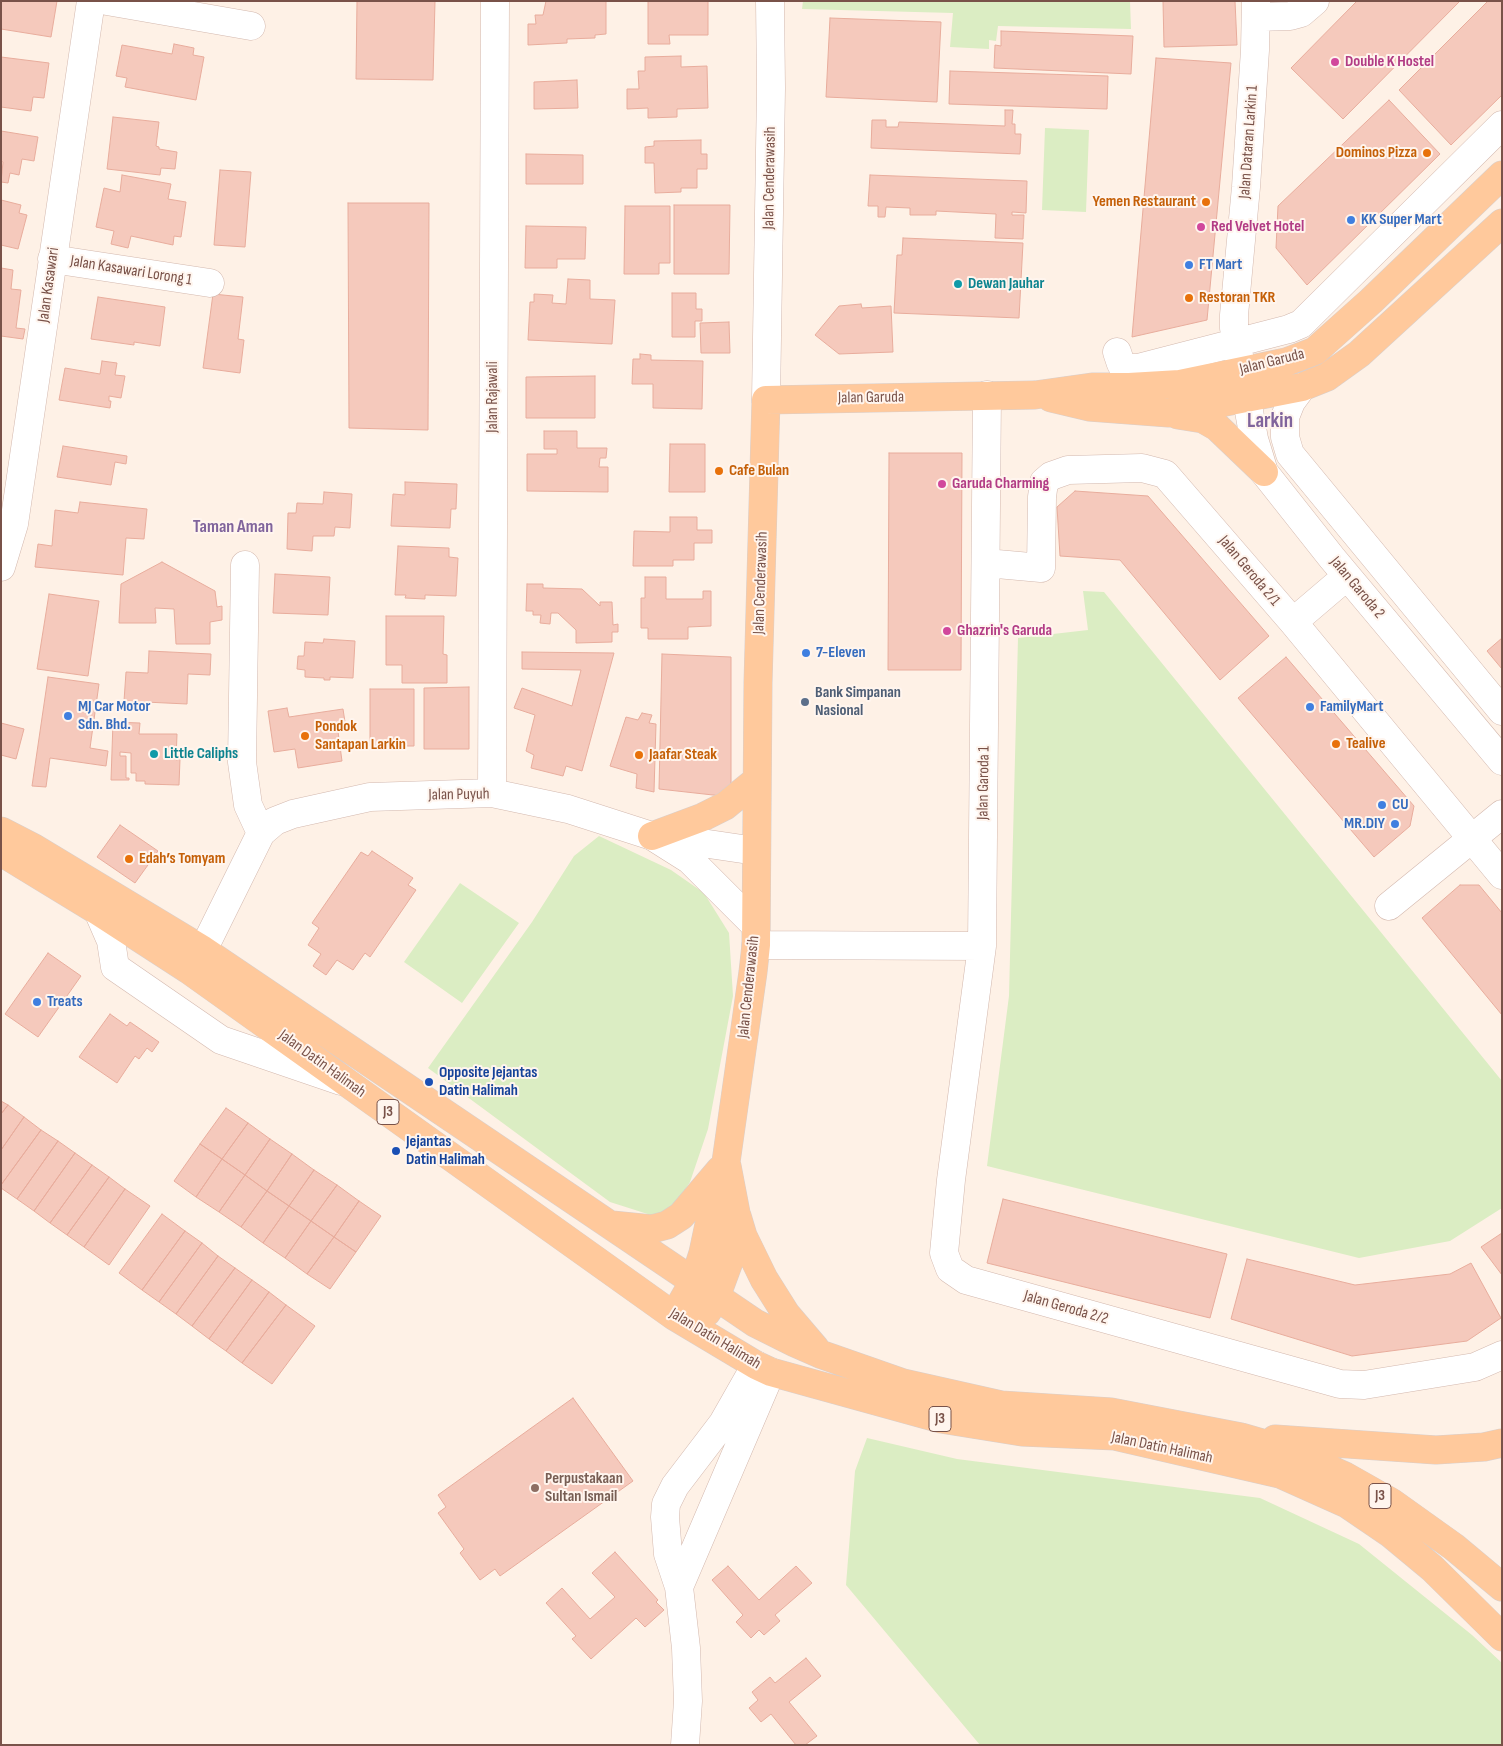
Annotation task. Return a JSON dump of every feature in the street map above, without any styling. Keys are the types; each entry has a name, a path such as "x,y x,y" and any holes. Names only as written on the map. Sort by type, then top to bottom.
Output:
{"main road":[{"name":"Jalan Garuda","path":"766,400 1035,395 1092,387 1180,384 1286,362 1316,351 1502,175"},
{"name":"Jalan Garuda","path":"1035,395 1089,407 1169,413 1302,387 1327,377 1360,354 1502,223"},
{"name":"Jalan Cenderawasih","path":"705,1289 703,1253 711,1215 726,1162 749,1010 756,935 758,683 766,400"},
{"path":"1169,413 1203,418 1217,427 1264,472"},
{"path":"652,836 703,817 725,806 757,780"},
{"name":"Jalan Datin Halimah","path":"1,831 34,848 203,950 705,1289 765,1349 820,1354 903,1383 1001,1405 1112,1412 1241,1437 1286,1450 1345,1476 1424,1524 1502,1588"},
{"name":"Jalan Datin Halimah","path":"1,852 98,911 189,970 685,1323 765,1349 941,1419 1022,1432 1115,1436 1280,1474 1347,1504 1391,1534 1432,1568 1502,1637"},
{"name":"Jalan Cenderawasih","path":"685,1323 705,1289 730,1259 739,1224 726,1162"},
{"path":"608,1224 652,1229 667,1225 681,1216 726,1162"},
{"path":"739,1224 744,1265 765,1349"},
{"path":"739,1224 764,1279 782,1307 820,1354"},
{"path":"1241,1437 1436,1450 1484,1447 1502,1443"},
{"path":"1432,1568 1502,1617"}],"street":[{"name":"Jalan Kasawari","path":"1,566 52,259 91,1"},
{"path":"107,1 251,26"},
{"name":"Jalan Rajawali","path":"492,793 495,1"},
{"name":"Jalan Cenderawasih","path":"766,400 771,88 770,1"},
{"path":"1256,9 1290,16 1301,13 1316,1"},
{"name":"Jalan Dataran Larkin 1","path":"1241,370 1234,315 1246,187 1256,9"},
{"path":"1117,352 1121,364 1127,368 1138,368 1289,329 1301,324 1502,125"},
{"name":"Jalan Kasawari Lorong 1","path":"52,259 210,283"},
{"name":"Jalan Garoda 2","path":"1241,370 1254,439 1264,472 1347,576 1502,761"},
{"name":"Jalan Garoda 2","path":"1302,387 1291,402 1285,416 1285,437 1290,454 1502,711"},
{"name":"Jalan Garoda 1","path":"982,946 987,395"},
{"name":"Jalan Geroda 2/1","path":"986,563 1041,568 1042,497 1044,482 1051,476 1068,470 1142,468 1165,474 1292,622 1502,875"},
{"path":"245,565 242,762 248,805 261,833"},
{"path":"1292,622 1347,576"},
{"name":"Jalan Puyuh","path":"203,950 261,833 275,821 293,814 370,797 492,793 568,809 652,836 690,860 756,935"},
{"path":"1389,906 1502,814"},
{"path":"652,836 756,850"},
{"path":"98,911 111,942 115,967 221,1040 349,1084"},
{"path":"756,935 982,946"},
{"name":"Jalan Geroda 2/2","path":"982,946 951,1180 944,1253 950,1269 966,1280 1340,1384 1364,1385 1474,1367 1502,1355"},
{"path":"680,1588 765,1349"},
{"path":"685,1745 688,1701 686,1648 680,1588 668,1554 665,1517 666,1504 675,1486 723,1423 765,1349"}],"green space":[{"path":"803,1 1130,1 1131,29 998,26 996,41 989,40 989,49 950,47 953,13 802,9"},
{"path":"1045,128 1089,130 1086,212 1042,210"},
{"path":"1083,591 1104,592 1502,1081 1502,1208 1450,1241 1359,1258 987,1166 1009,996 1018,638 1088,630"},
{"path":"599,836 671,870 704,893 729,933 733,996 708,1129 690,1182 670,1214 657,1217 610,1202 428,1068 532,922 574,856"},
{"path":"460,883 519,923 462,1003 404,962"},
{"path":"867,1438 957,1459 1260,1498 1359,1544 1472,1635 1502,1663 1502,1745 980,1745 846,1585 855,1471"}],"building":[{"path":"1,1 57,1 51,37 1,29"},
{"path":"357,1 435,1 433,80 356,79"},
{"path":"546,1 606,1 606,34 595,35 595,38 567,39 567,43 528,45 528,24 536,24 535,15 543,15"},
{"path":"648,1 708,1 708,35 669,35 670,44 648,44"},
{"path":"1163,1 1235,1 1237,45 1164,47"},
{"path":"1357,1 1460,1 1343,119 1291,68"},
{"path":"1488,1 1502,1 1502,95 1451,145 1399,90"},
{"path":"830,18 941,22 937,102 826,97"},
{"path":"1001,31 1133,36 1131,74 994,68 995,45 1001,46"},
{"path":"174,44 194,48 193,55 204,57 196,100 125,87 127,78 116,76 122,45 172,54"},
{"path":"681,56 681,67 707,66 708,108 677,109 677,117 648,118 648,108 627,109 627,89 639,89 638,71 645,71 645,57"},
{"path":"1,57 49,63 44,98 33,97 31,111 1,107"},
{"path":"1156,58 1231,63 1207,320 1132,337"},
{"path":"950,71 1108,76 1107,109 949,104"},
{"path":"577,80 578,108 534,109 534,82"},
{"path":"1389,100 1440,154 1307,285 1276,248 1278,206"},
{"path":"1005,110 1013,110 1012,124 1015,124 1015,134 1021,134 1020,154 871,148 872,120 886,120 886,127 898,127 899,122 1005,126"},
{"path":"113,117 159,122 156,146 159,149 177,152 175,169 161,168 160,175 107,169"},
{"path":"1,131 38,137 34,161 22,159 19,175 10,173 8,183 1,182 3,162 1,161"},
{"path":"701,140 701,154 707,154 707,169 697,169 697,188 681,188 681,192 655,193 654,163 645,163 645,147 654,146 654,141"},
{"path":"526,154 583,155 583,184 526,184"},
{"path":"220,170 251,172 245,247 214,245"},
{"path":"122,175 171,184 168,199 186,202 181,237 174,236 173,245 131,236 128,248 111,244 114,231 96,227 104,188 120,192"},
{"path":"870,175 1027,181 1026,213 1012,212 1012,215 1024,215 1023,239 995,238 996,214 936,211 936,215 910,215 910,208 886,207 885,217 878,217 878,206 868,206"},
{"path":"1,200 21,205 19,213 27,215 18,249 1,245"},
{"path":"348,203 429,203 428,430 349,428"},
{"path":"674,205 730,205 729,274 674,274"},
{"path":"625,206 670,206 670,263 659,263 659,274 624,274"},
{"path":"526,226 586,227 585,259 557,259 557,268 525,268"},
{"name":"Dewan Jauhar","path":"903,238 1023,243 1019,318 894,313 897,255 902,255"},
{"path":"1,268 13,270 11,289 21,290 16,328 25,329 23,339 1,336"},
{"path":"568,279 590,280 590,299 615,300 612,344 528,340 530,302 534,302 534,294 553,295 552,303 566,304"},
{"path":"672,293 696,293 696,309 702,309 702,321 695,321 695,337 672,337"},
{"path":"213,294 243,297 238,339 244,340 240,373 203,368"},
{"path":"98,297 165,307 160,346 134,342 134,345 91,339"},
{"path":"861,304 862,308 891,306 893,352 839,354 815,335 839,306"},
{"path":"729,322 730,353 701,353 700,323"},
{"path":"640,354 651,355 651,360 703,361 702,409 653,408 653,384 632,384 633,359 640,359"},
{"path":"102,361 117,363 115,375 125,376 121,398 109,396 109,401 111,401 110,408 59,400 65,368 100,374"},
{"path":"595,376 595,418 526,418 526,377"},
{"path":"544,431 577,431 577,448 607,448 606,458 600,458 599,467 608,467 608,492 527,491 527,454 557,454 557,449 544,449"},
{"path":"670,444 705,444 705,492 669,492"},
{"path":"63,446 127,456 126,464 115,462 111,485 57,477"},
{"path":"889,453 962,453 961,670 888,670"},
{"path":"405,482 457,484 456,509 451,509 450,528 391,526 393,494 405,495"},
{"path":"1075,491 1148,496 1269,636 1220,680 1120,560 1060,556 1057,507"},
{"path":"324,492 352,494 350,528 335,527 334,536 313,536 312,551 287,549 288,513 296,513 297,503 323,504"},
{"path":"80,502 147,509 144,539 126,538 123,575 35,567 38,544 52,546 55,510 78,513"},
{"path":"670,517 697,517 697,530 712,530 712,543 694,543 694,560 673,560 673,566 633,566 634,531 670,532"},
{"path":"398,546 449,548 449,557 458,558 456,596 425,595 425,599 405,598 406,595 395,595"},
{"path":"162,562 215,591 217,607 222,606 222,620 210,622 210,644 176,644 174,609 155,608 156,623 119,623 121,584"},
{"path":"275,574 330,577 328,615 273,613"},
{"path":"645,577 666,577 666,599 703,599 703,591 711,591 711,626 688,627 688,639 648,639 648,628 641,628 641,598 645,598"},
{"path":"527,584 543,584 543,588 582,589 600,606 600,602 612,602 613,625 618,624 618,632 612,632 612,642 576,643 576,630 558,613 551,613 550,624 540,623 541,615 533,615 533,611 526,611"},
{"path":"49,594 99,601 88,676 37,669"},
{"path":"386,616 444,616 443,654 447,655 447,683 402,683 402,665 386,665"},
{"path":"1502,638 1502,669 1487,651"},
{"path":"324,639 355,641 353,678 330,677 330,680 324,680 324,678 305,677 305,670 297,669 298,656 304,656 305,642 323,643"},
{"path":"149,651 211,654 210,675 188,674 187,704 124,701 126,672 148,673"},
{"path":"522,652 614,653 582,771 566,766 563,776 531,768 534,755 526,751 535,715 514,708 522,688 572,706 581,670 522,669"},
{"path":"662,654 731,657 731,797 659,789"},
{"path":"1286,657 1414,806 1410,826 1374,857 1238,698"},
{"name":"MJ Car Motor Sdn. Bhd.","path":"48,677 99,684 90,748 108,751 106,766 50,758 46,787 32,786"},
{"path":"469,687 469,749 424,749 424,688"},
{"path":"370,689 414,689 414,746 370,746"},
{"name":"Pondok Santapan Larkin","path":"287,708 289,717 343,709 345,722 337,724 342,761 298,768 295,749 274,752 268,711"},
{"path":"642,713 652,715 649,723 656,724 654,792 636,788 637,774 610,766 626,717 638,720"},
{"name":"Little Caliphs","path":"113,722 140,723 139,734 177,734 176,760 180,759 179,785 145,784 145,781 136,781 136,773 131,773 131,753 120,752 120,756 126,756 126,778 129,778 129,780 111,780"},
{"path":"1,723 24,729 16,759 1,755"},
{"path":"120,825 158,851 135,883 97,857"},
{"path":"372,851 413,878 408,885 416,890 370,957 365,953 353,970 337,960 326,975 313,966 321,954 308,945 319,928 312,923 361,852 368,856"},
{"path":"1460,885 1479,885 1502,913 1502,1015 1422,918"},
{"path":"48,953 81,976 38,1037 5,1014"},
{"path":"110,1014 127,1026 130,1022 159,1042 152,1052 147,1048 139,1059 135,1056 117,1083 79,1057"},
{"path":"1,1101 8,1105 1,1114"},
{"path":"8,1105 24,1117 1,1150 1,1114"},
{"path":"226,1108 248,1123 222,1159 200,1144"},
{"path":"24,1117 41,1130 1,1185 1,1150"},
{"path":"248,1123 270,1139 245,1175 222,1159"},
{"path":"41,1130 58,1141 17,1199 1,1188 1,1185"},
{"path":"270,1139 292,1154 267,1191 245,1175"},
{"path":"58,1141 75,1153 34,1211 17,1199"},
{"path":"200,1144 222,1159 196,1197 174,1181"},
{"path":"75,1153 92,1165 50,1223 34,1211"},
{"path":"292,1154 314,1170 289,1206 267,1191"},
{"path":"222,1159 245,1175 219,1212 196,1197"},
{"path":"92,1165 109,1177 67,1235 50,1223"},
{"path":"314,1170 337,1185 311,1221 289,1206"},
{"path":"245,1175 267,1191 241,1227 219,1212"},
{"path":"109,1177 125,1189 84,1247 67,1235"},
{"path":"337,1185 359,1201 334,1237 311,1221"},
{"path":"125,1189 150,1206 109,1265 84,1247"},
{"path":"267,1191 289,1206 263,1243 241,1227"},
{"path":"1003,1199 1227,1254 1210,1318 987,1263"},
{"path":"359,1201 381,1216 356,1252 334,1237"},
{"path":"289,1206 311,1221 285,1258 263,1243"},
{"path":"162,1214 185,1231 142,1290 119,1273"},
{"path":"311,1221 334,1237 307,1274 285,1258"},
{"path":"185,1231 202,1243 159,1302 142,1290"},
{"path":"1502,1233 1502,1275 1481,1247"},
{"path":"334,1237 356,1252 330,1289 307,1274"},
{"path":"202,1243 218,1256 176,1314 159,1302"},
{"path":"218,1256 235,1268 192,1326 176,1314"},
{"path":"1247,1259 1355,1285 1450,1274 1471,1263 1501,1318 1467,1341 1352,1356 1231,1319"},
{"path":"235,1268 252,1280 209,1339 192,1326"},
{"path":"252,1280 269,1292 226,1351 209,1339"},
{"path":"269,1292 286,1305 242,1363 226,1351"},
{"path":"286,1305 315,1326 272,1384 242,1363"},
{"name":"Perpustakaan Sultan Ismail","path":"573,1398 633,1481 500,1576 495,1569 480,1580 460,1553 464,1549 438,1513 446,1507 438,1495"},
{"path":"615,1552 658,1600 656,1602 664,1610 645,1627 636,1618 591,1659 572,1639 576,1636 546,1603 562,1588 590,1619 615,1597 592,1573"},
{"path":"728,1566 759,1600 796,1566 812,1583 775,1615 780,1621 764,1635 759,1630 751,1638 736,1622 743,1615 712,1580"},
{"path":"806,1658 821,1676 789,1702 817,1736 805,1745 796,1745 771,1714 761,1722 749,1708 758,1700 752,1692 770,1677 775,1683"}],"place":[{"name":"Double K Hostel","path":"1335,62"},
{"name":"Dominos Pizza","path":"1427,153"},
{"name":"Yemen Restaurant","path":"1206,202"},
{"name":"KK Super Mart","path":"1351,220"},
{"name":"Red Velvet Hotel","path":"1201,227"},
{"name":"FT Mart","path":"1189,265"},
{"name":"Dewan Jauhar","path":"958,284"},
{"name":"Restoran TKR","path":"1189,298"},
{"name":"Cafe Bulan","path":"719,471"},
{"name":"Garuda Charming","path":"942,484"},
{"name":"Ghazrin's Garuda","path":"947,631"},
{"name":"7-Eleven","path":"806,653"},
{"name":"Bank Simpanan Nasional","path":"805,702"},
{"name":"FamilyMart","path":"1310,707"},
{"name":"MJ Car Motor Sdn. Bhd.","path":"68,716"},
{"name":"Pondok Santapan Larkin","path":"305,736"},
{"name":"Tealive","path":"1336,744"},
{"name":"Little Caliphs","path":"154,754"},
{"name":"Jaafar Steak","path":"639,755"},
{"name":"CU","path":"1382,805"},
{"name":"MR.DIY","path":"1395,824"},
{"name":"Edah’s Tomyam","path":"129,859"},
{"name":"Treats","path":"37,1002"},
{"name":"Opposite Jejantas Datin Halimah","path":"429,1082"},
{"name":"Jejantas Datin Halimah","path":"396,1151"},
{"name":"Perpustakaan Sultan Ismail","path":"535,1488"}],"district":[{"name":"Larkin","path":"1270,422"},
{"name":"Taman Aman","path":"233,527"}]}
